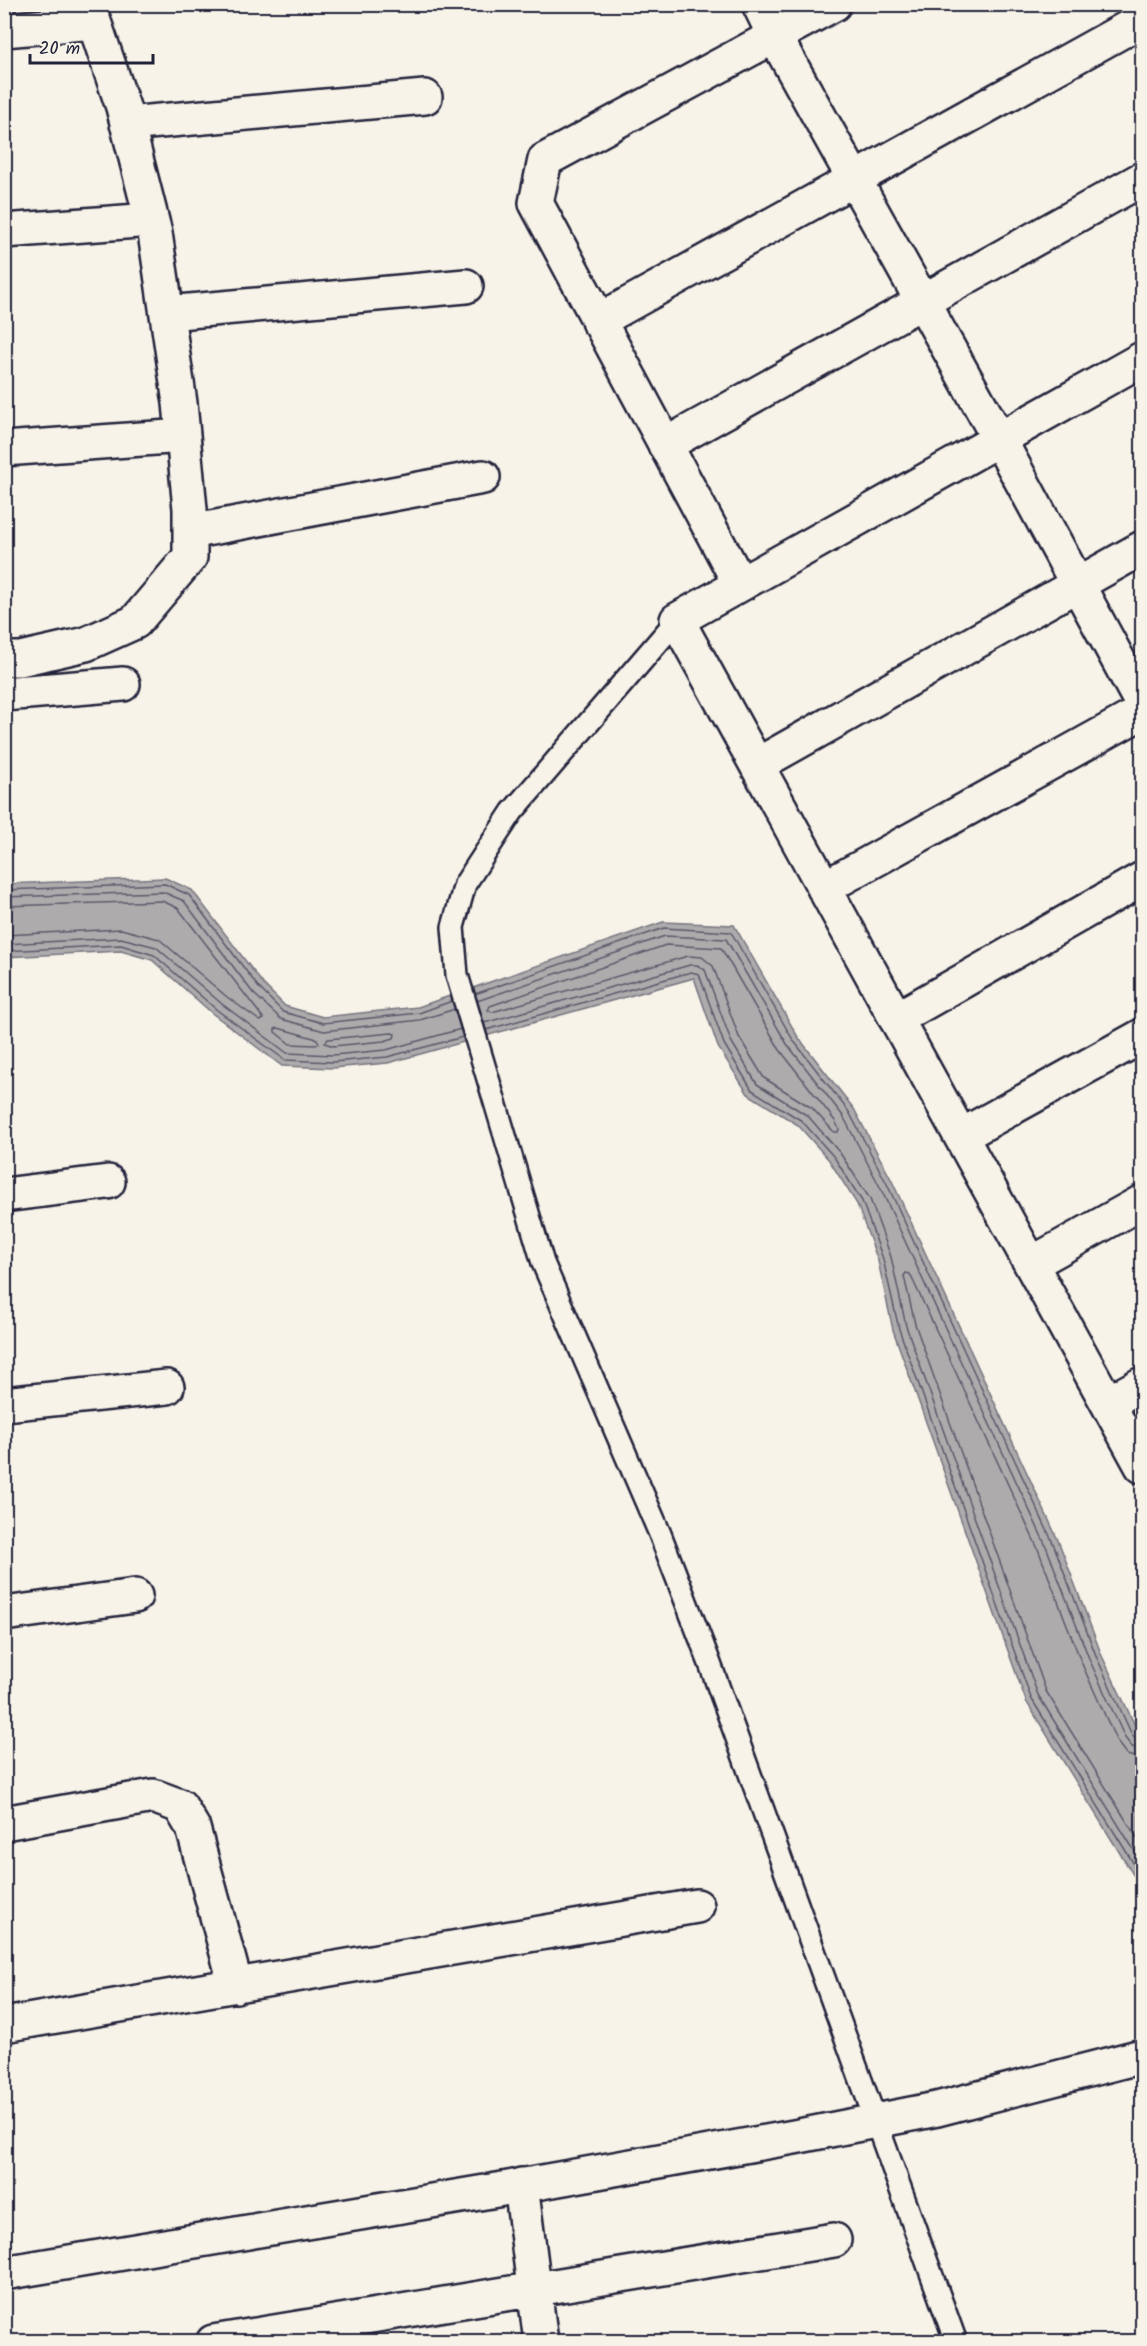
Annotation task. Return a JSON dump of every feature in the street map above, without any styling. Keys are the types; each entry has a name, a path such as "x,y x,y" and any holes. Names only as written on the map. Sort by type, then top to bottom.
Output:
{"street":[{"path":"759,4 775,37 999,439 1143,704"},
{"path":"740,584 536,203 545,160 834,4"},
{"path":"4,30 91,13 127,124 151,220 183,436 190,509 190,557 135,622 86,645 20,659 4,659"},
{"path":"598,321 1143,20"},
{"path":"127,124 425,97"},
{"path":"665,445 1143,179"},
{"path":"4,231 151,220"},
{"path":"166,313 466,286"},
{"path":"1143,359 677,620 1143,1466"},
{"path":"4,449 183,436"},
{"path":"190,532 483,477"},
{"path":"757,765 1143,549"},
{"path":"4,694 123,684"},
{"path":"824,888 1143,712"},
{"path":"896,1019 1143,879"},
{"path":"961,1136 1143,1036"},
{"path":"4,1195 108,1182"},
{"path":"1031,1264 1143,1202"},
{"path":"1108,1403 1143,1384"},
{"path":"4,1404 167,1387"},
{"path":"4,1614 135,1596"},
{"path":"4,1823 153,1796 180,1806 192,1828 236,1986"},
{"path":"4,2025 697,1906"},
{"path":"4,2273 521,2186 875,2121 948,2106 1143,2056"},
{"path":"521,2186 541,2342"},
{"path":"213,2342 834,2240"}],"lane":[{"path":"677,620 512,812 465,884 453,927 457,975 543,1263 660,1534 701,1640 956,2342"}],"water":[{"path":"165,878 192,890 263,984 285,1006 323,1017 418,1007 663,922 734,925 798,1037 854,1109 892,1181 1058,1540 1102,1656 1142,1740 1142,1889 1026,1701 893,1330 878,1261 857,1204 829,1160 798,1125 748,1094 718,1047 694,978 388,1063 333,1068 282,1066 213,1014 152,960 121,951 5,957 4,884"}]}
